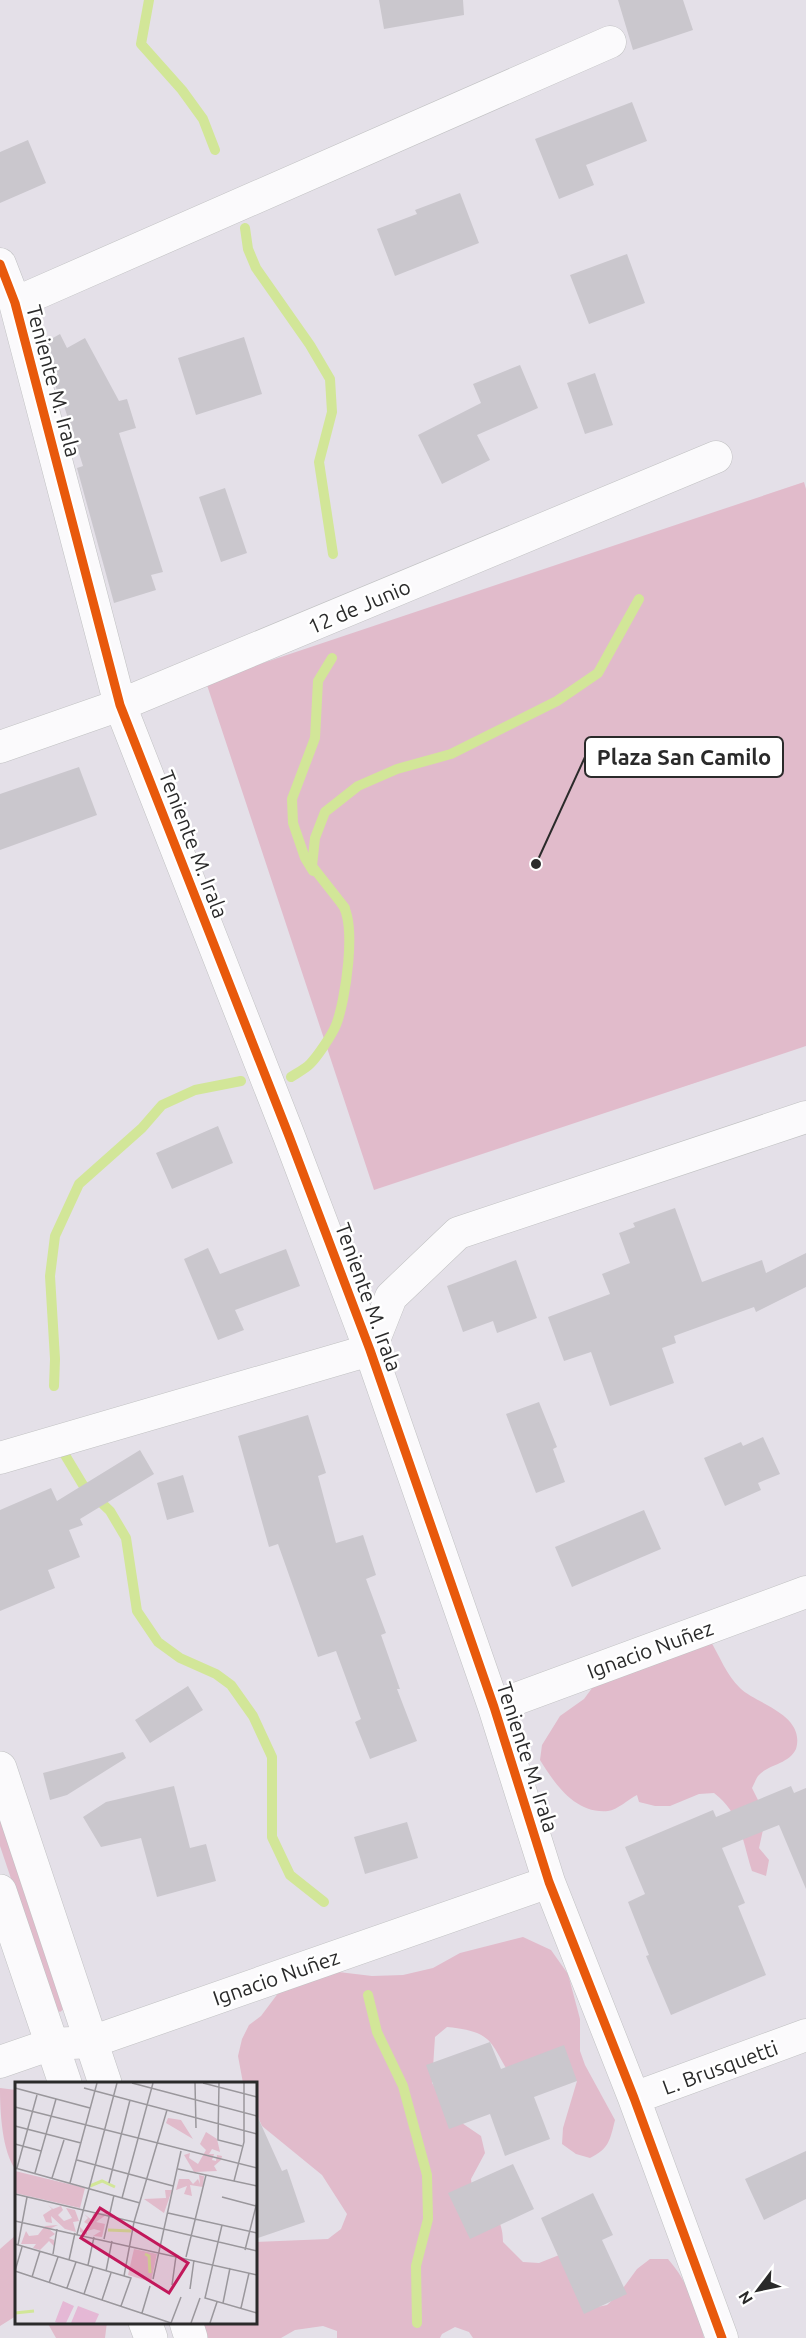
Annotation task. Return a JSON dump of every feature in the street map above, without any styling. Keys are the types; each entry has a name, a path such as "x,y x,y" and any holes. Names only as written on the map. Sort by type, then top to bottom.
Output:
{"street":[{"path":"15,303 610,42"},
{"name":"Teniente M. Irala","path":"0,264 15,303 120,705 289,1136 370,1350 494,1707 549,1882 634,2098 722,2338"},
{"name":"12 de Junio","path":"0,747 120,705 716,457"},
{"path":"0,1458 370,1350 391,1297 458,1233 806,1117"},
{"name":"Ignacio Nuñez","path":"494,1707 806,1592"},
{"path":"0,1768 105,2082"},
{"name":"Ignacio Nuñez","path":"0,2062 52,2044 92,2042 549,1882"},
{"path":"0,1892 65,2082"},
{"name":"L. Brusquetti","path":"634,2098 806,2035"},
{"path":"146,2323 151,2338"},
{"path":"186,2323 191,2338"}],"shaded area":[{"path":"804,482 806,489 806,1046 374,1190 206,682"},
{"path":"710,1640 735,1683 747,1694 778,1711 794,1727 797,1737 796,1749 792,1754 762,1772 752,1788 766,1816 759,1848 769,1860 766,1876 752,1871 735,1818 714,1793 699,1794 670,1806 655,1806 639,1802 637,1795 612,1810 596,1811 576,1803 567,1796 552,1779 540,1760 542,1745 560,1716 584,1699 612,1661"},
{"path":"0,1816 64,2009 60,2012 55,2009 0,1846"},
{"path":"523,1937 551,1950 568,1974 580,2019 580,2051 585,2065 615,2120 610,2138 601,2151 590,2158 576,2154 562,2144 563,2128 577,2081 514,2080 495,2049 484,2037 475,2032 447,2027 435,2037 432,2083 456,2119 481,2136 485,2153 471,2179 473,2195 495,2215 501,2226 503,2242 523,2262 539,2263 582,2246 592,2308 607,2305 618,2295 637,2269 650,2259 668,2259 691,2296 704,2338 473,2338 469,2332 455,2327 442,2334 440,2338 337,2338 337,2331 323,2326 295,2330 281,2338 183,2338 179,2323 256,2323 256,2242 328,2239 341,2229 347,2214 322,2175 262,2126 256,2113 256,2082 243,2082 238,2056 242,2039 249,2025 261,2016 282,1988 322,1970 372,1976 403,1975 433,1968 460,1953"},
{"path":"0,2088 15,2090 15,2168 8,2153 1,2120"},
{"path":"15,2236 15,2317 0,2326 0,2249"},
{"path":"48,2323 107,2323 105,2338 56,2338"}],"building":[{"path":"379,0 463,0 464,15 384,29"},
{"path":"618,0 683,0 693,30 633,50"},
{"path":"632,102 647,141 586,165 594,185 559,199 535,139"},
{"path":"28,140 46,183 0,203 0,152"},
{"path":"460,193 479,243 395,276 377,229 417,214 415,210"},
{"path":"627,254 645,303 589,324 570,275"},
{"path":"60,334 67,348 85,338 119,401 127,399 136,428 119,433 163,572 151,575 156,590 114,603 77,468 83,466 59,390 57,391 44,343"},
{"path":"244,337 262,394 196,415 178,358"},
{"path":"520,365 538,408 477,435 490,460 442,484 418,435 481,403 473,384"},
{"path":"595,373 613,425 585,434 567,383"},
{"path":"225,488 247,553 221,562 199,497"},
{"path":"79,767 97,815 0,850 0,794"},
{"path":"218,1126 233,1163 172,1189 156,1153"},
{"path":"675,1208 702,1282 762,1260 766,1273 806,1253 806,1287 756,1312 754,1307 674,1336 676,1343 662,1348 674,1383 610,1406 591,1352 564,1361 548,1317 610,1294 602,1274 630,1263 619,1233 635,1227 633,1223"},
{"path":"208,1248 220,1274 286,1249 300,1286 235,1310 244,1330 218,1340 184,1259"},
{"path":"516,1260 537,1318 497,1333 493,1321 463,1332 447,1286"},
{"path":"539,1402 557,1447 553,1449 565,1482 536,1493 506,1414"},
{"path":"308,1415 326,1473 318,1476 336,1543 363,1535 376,1575 366,1579 386,1633 381,1635 400,1689 397,1689 417,1741 370,1759 355,1722 361,1719 336,1651 318,1657 278,1544 269,1547 238,1436"},
{"path":"763,1437 780,1474 758,1483 761,1490 725,1506 704,1458 741,1442 743,1446"},
{"path":"140,1450 154,1474 80,1519 83,1525 69,1530 80,1557 48,1570 55,1588 0,1611 0,1510 51,1488 57,1501"},
{"path":"183,1475 194,1512 167,1520 157,1483"},
{"path":"644,1510 661,1549 572,1587 555,1547"},
{"path":"188,1686 203,1710 150,1743 135,1720"},
{"path":"123,1752 126,1758 67,1795 50,1800 43,1773"},
{"path":"174,1786 190,1848 206,1844 216,1881 157,1897 141,1838 101,1847 83,1817 106,1802"},
{"path":"791,1786 794,1793 806,1788 806,1889 779,1825 722,1848 745,1903 738,1906 766,1975 671,2015 646,1956 649,1955 628,1902 645,1894 625,1847 713,1810 716,1817"},
{"path":"407,1822 418,1858 365,1874 354,1837"},
{"path":"490,2042 501,2069 564,2045 577,2081 534,2097 550,2139 505,2156 490,2114 449,2129 426,2065"},
{"path":"256,2113 282,2171 287,2169 305,2222 256,2239"},
{"path":"806,2151 806,2199 764,2220 745,2179"},
{"path":"513,2164 534,2209 470,2239 448,2193"},
{"path":"593,2193 613,2235 602,2240 627,2294 584,2314 541,2218"}],"waterway":[{"path":"149,0 141,44 182,90 203,119 215,150"},
{"path":"245,228 248,249 256,268 310,345 330,379 332,412 319,462 333,554"},
{"path":"345,908 312,866 315,838 325,812 358,786 397,769 451,754 557,701 598,673 639,599"},
{"path":"313,871 305,858 293,823 292,799 315,738 318,681 332,658"},
{"path":"291,1077 308,1066 316,1056 328,1040 339,1014 346,981 349,944 349,927 341,903"},
{"path":"54,1386 55,1359 50,1276 55,1236 79,1184 142,1128 162,1105 195,1090 241,1081"},
{"path":"59,1445 83,1485 110,1511 126,1538 137,1611 158,1642 180,1658 216,1674 231,1685 253,1716 272,1757 272,1837 290,1875 324,1902"},
{"path":"368,1995 377,2032 403,2086 427,2175 428,2219 416,2266 417,2323"}],"cycle path":[{"path":"0,264 15,303 120,705 289,1136 370,1350 494,1707 549,1882 634,2098 722,2338"}],"place":[{"name":"Plaza San Camilo","path":"536,864"}]}
